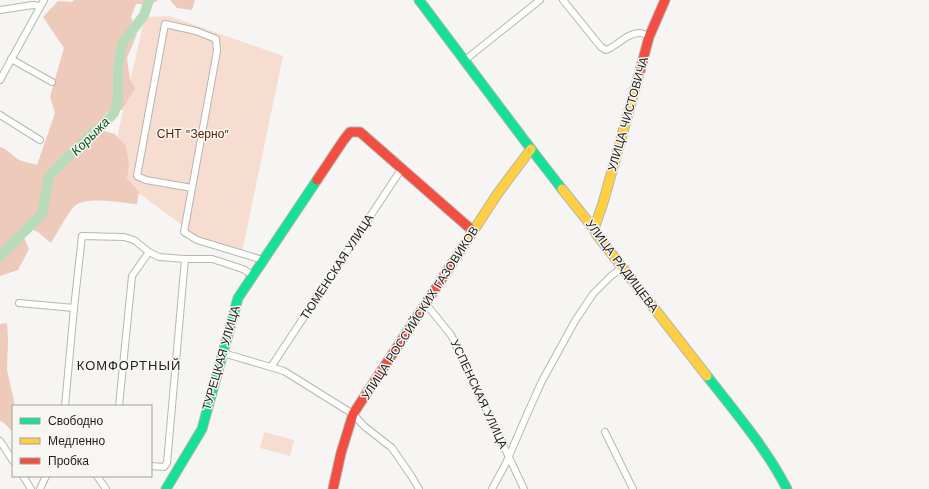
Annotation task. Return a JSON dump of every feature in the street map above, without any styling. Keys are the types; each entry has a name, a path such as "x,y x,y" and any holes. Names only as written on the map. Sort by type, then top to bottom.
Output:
{"main road":[{"name":"УЛИЦА РАДИЩЕВА","path":"419,0 594,229 597,235 754,437 780,475 787,489"},
{"name":"УЛИЦА ЧИСТОВИЧА","path":"594,229 603,203 649,37 665,0"},
{"name":"ТУРЕЦКАЯ УЛИЦА","path":"166,489 202,429 238,298 343,141 350,132 360,132 402,168"},
{"name":"УЛИЦА РОССИЙСКИХ ГАЗОВИКОВ","path":"333,489 341,453 353,414 498,193 531,148"},
{"path":"402,168 473,231"}],"street":[{"path":"0,80 44,0"},
{"path":"465,60 540,0"},
{"path":"563,0 601,47 606,50 613,48 627,36 641,33 649,37"},
{"path":"0,10 33,5 40,6"},
{"path":"192,188 146,180 137,176 165,24 196,31 216,39 217,51 184,232 197,240 263,260"},
{"path":"12,59 52,82"},
{"path":"0,66 7,68"},
{"path":"0,115 40,140"},
{"name":"ТЮМЕНСКАЯ УЛИЦА","path":"271,367 308,313 402,168"},
{"path":"65,405 82,236 124,237 134,240 149,252 159,257 212,259 238,267 253,276"},
{"path":"120,405 132,276 149,252"},
{"path":"152,466 164,468 167,463 185,259"},
{"path":"492,489 509,457 542,381 575,321 593,294 623,268"},
{"path":"19,303 74,308"},
{"name":"УСПЕНСКАЯ УЛИЦА","path":"426,304 451,335 524,489"},
{"path":"223,354 284,371 353,414 364,426 392,448 419,489"},
{"path":"605,432 633,489"},
{"path":"1,442 12,459"},
{"path":"23,477 31,489"},
{"path":"40,489 46,477"},
{"path":"98,477 106,489"}],"green space":[{"name":"СНТ \"Зерно\"","path":"169,16 283,56 242,252 197,236 129,186 118,133 145,17"},
{"path":"264,432 294,440 290,456 260,448"}],"shaded area":[{"path":"74,0 158,0 152,4 136,4 131,17 137,34 127,58 130,80 135,88 122,110 107,112 99,123 104,131 115,134 126,146 129,165 127,178 139,192 137,204 97,200 82,202 76,205 67,216 51,243 38,232 23,226 20,229 29,249 18,270 0,276 0,147 19,160 37,165 55,113 50,97 64,48 43,17 58,1 72,2"},
{"path":"170,0 195,0 192,10 177,8"},
{"path":"7,323 7,370 15,405 12,405 12,431 0,421 0,324"}],"waterway":[{"name":"Корыжа","path":"0,256 42,214 49,176 114,113 118,99 118,68 122,44 144,15 149,0"}],"traffic: fast":[{"path":"419,0 562,189"},
{"path":"166,489 202,429 238,298 317,180"},
{"path":"707,376 770,459 787,489"}],"traffic: slow":[{"path":"594,229 603,203 640,71"},
{"path":"449,268 498,193 531,149"},
{"path":"562,189 707,376"}],"traffic: jam":[{"path":"640,71 649,37 665,0"},
{"path":"317,180 350,132 360,132 473,231"},
{"path":"333,489 341,453 353,414 449,268"}],"district":[{"name":"КОМФОРТНЫЙ","path":"129,365"}]}
